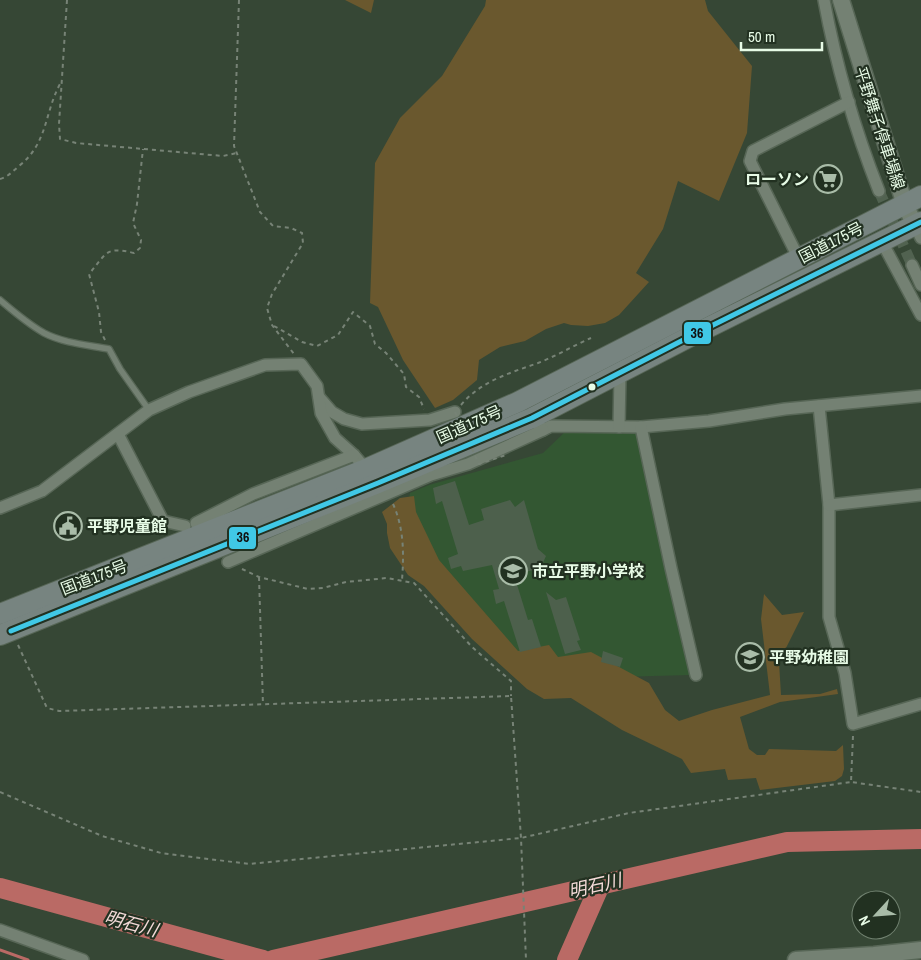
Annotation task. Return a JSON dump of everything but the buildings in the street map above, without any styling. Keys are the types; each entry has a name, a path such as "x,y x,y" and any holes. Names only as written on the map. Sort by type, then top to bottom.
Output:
{"highway":[{"name":"国道175号","path":"1,609 360,462 518,402 913,200"},
{"name":"国道175号","path":"6,633 378,483 537,424 620,374 692,336 882,242 919,229"}],"main road":[{"name":"平野舞子停車場線","path":"842,5 913,200 919,229"},
{"path":"1,609 6,633"},
{"path":"796,960 873,958 921,950"}],"street":[{"path":"824,0 849,102 879,191"},
{"path":"827,16 842,5"},
{"path":"799,259 750,161 753,151 849,102"},
{"path":"882,242 921,315"},
{"path":"912,265 921,285"},
{"path":"0,508 42,491 149,410 189,392 265,365 300,364 317,386 321,413 335,438 360,462"},
{"path":"619,427 620,374"},
{"path":"318,396 332,412 344,419 362,424 430,420 455,412"},
{"path":"228,562 431,475 468,464 537,424 551,426 641,427 709,421 786,409 921,396"},
{"path":"819,406 829,504 830,617 845,673 853,724 921,704"},
{"path":"641,427 696,675"},
{"path":"118,434 163,520 194,530"},
{"path":"829,504 921,496"},
{"path":"0,930 83,960"}],"lane":[{"path":"0,300 21,318 45,334 109,349 120,369 149,410"}],"path":[{"path":"67,0 59,124 60,139 76,143 224,156 237,153"},
{"path":"240,0 234,146 260,212 273,226 291,228 302,233 303,243 272,294 267,308 272,325 287,343 300,364"},
{"path":"0,179 6,177 30,157 45,131 53,98 62,81"},
{"path":"109,349 102,332 89,274 108,251 117,249 134,253 140,248 140,240 132,223 137,204 143,149"},
{"path":"272,325 302,342 318,346 338,335 353,312 370,326 375,344 386,353 404,374 406,386 419,397 430,420"},
{"path":"506,455 479,464 455,412 470,394 493,380 540,362 591,338"},
{"path":"391,500 397,513 402,535 402,580"},
{"path":"228,562 258,577 308,589 387,578 414,583 472,647 511,680 521,838 526,960"},
{"path":"258,577 263,704"},
{"path":"6,633 47,708 59,712 511,696"},
{"path":"851,782 853,724"},
{"path":"0,792 102,836 161,853 249,864 521,838 629,813 851,782 921,792"}],"shaded area":[{"path":"345,0 374,0 371,13"},
{"path":"486,0 705,0 708,11 752,66 747,133 719,201 678,181 663,229 636,273 649,282 619,315 605,323 588,326 564,323 546,329 525,341 500,347 479,360 477,380 453,400 435,408 403,360 378,307 370,303 375,163 400,118 442,76 485,6"},
{"path":"568,429 637,431 691,675 515,677 406,515 410,493 429,485 543,453"},
{"path":"414,496 416,512 439,560 518,651 549,645 558,657 591,652 649,683 665,710 679,721 712,710 770,695 761,619 764,594 782,615 804,612 779,662 781,695 820,694 837,689 838,694 780,702 740,717 749,749 757,755 765,755 769,749 836,751 843,745 844,769 842,776 835,781 760,790 756,778 728,780 725,769 691,773 682,759 622,730 571,698 544,699 527,689 472,639 424,586 408,575 390,548 387,524 382,512 400,498"}],"waterway":[{"name":"明石川","path":"273,960 787,842 921,839"},
{"path":"567,960 600,885"},
{"name":"明石川","path":"0,888 263,960"},
{"path":"0,950 28,960"}],"tunnel":[{"path":"879,191 912,265"}],"transit line":[{"name":"36","path":"11,631 378,483 532,418 691,336 921,222"}],"place":[{"name":"ローソン","path":"828,179"},
{"name":"平野児童館","path":"68,526"},
{"name":"市立平野小学校","path":"513,571"},
{"name":"平野幼稚園","path":"750,657"}]}
